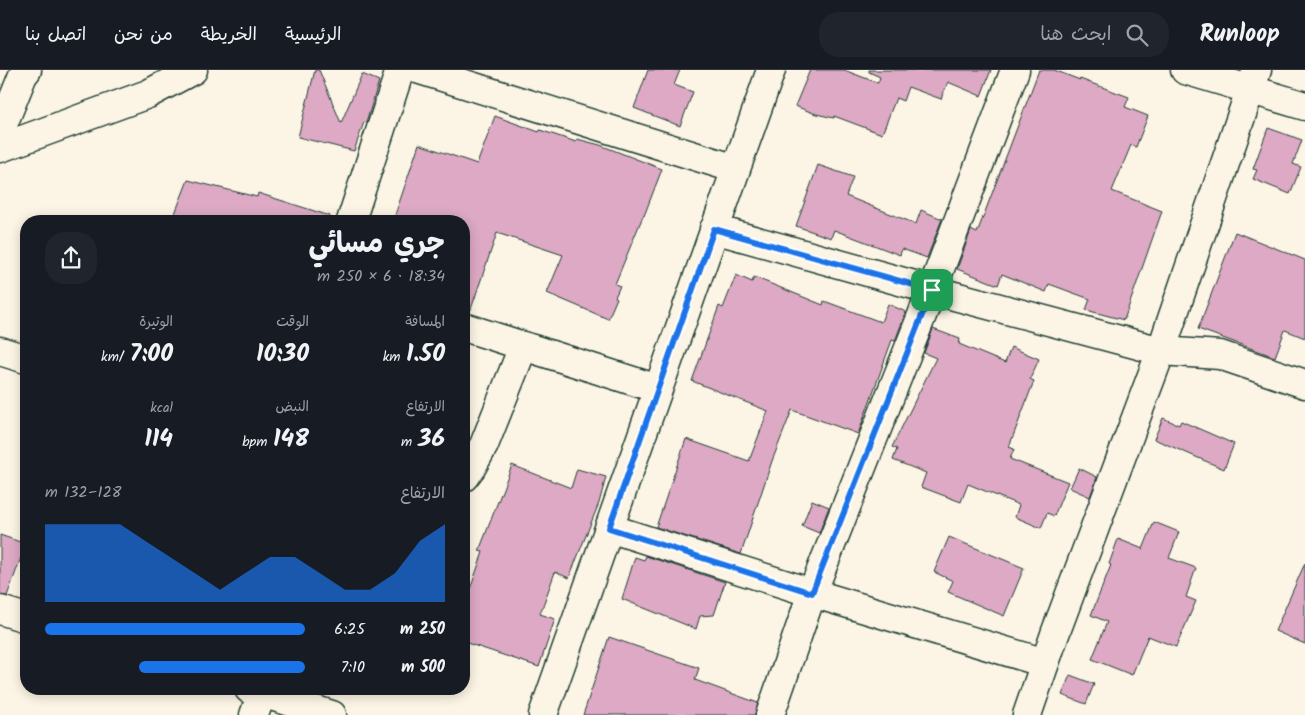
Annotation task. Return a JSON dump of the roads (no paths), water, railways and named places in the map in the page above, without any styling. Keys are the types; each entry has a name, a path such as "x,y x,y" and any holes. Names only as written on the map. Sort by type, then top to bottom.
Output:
{"street":[{"path":"0,132 11,102 27,70"},
{"path":"0,148 148,94 193,70"},
{"path":"353,215 400,70"},
{"path":"420,70 736,169"},
{"path":"543,715 771,70"},
{"path":"770,715 812,593 932,290 1015,70"},
{"path":"1185,70 1254,80 1305,106"},
{"path":"1027,715 1044,663 1161,352 1254,80"},
{"path":"714,229 1161,352 1220,355 1305,384"},
{"path":"470,329 658,390"},
{"path":"470,469 484,445 523,346"},
{"path":"0,350 20,356"},
{"path":"609,528 812,593 1044,663"},
{"path":"0,610 20,616"},
{"path":"255,699 327,705"}]}
